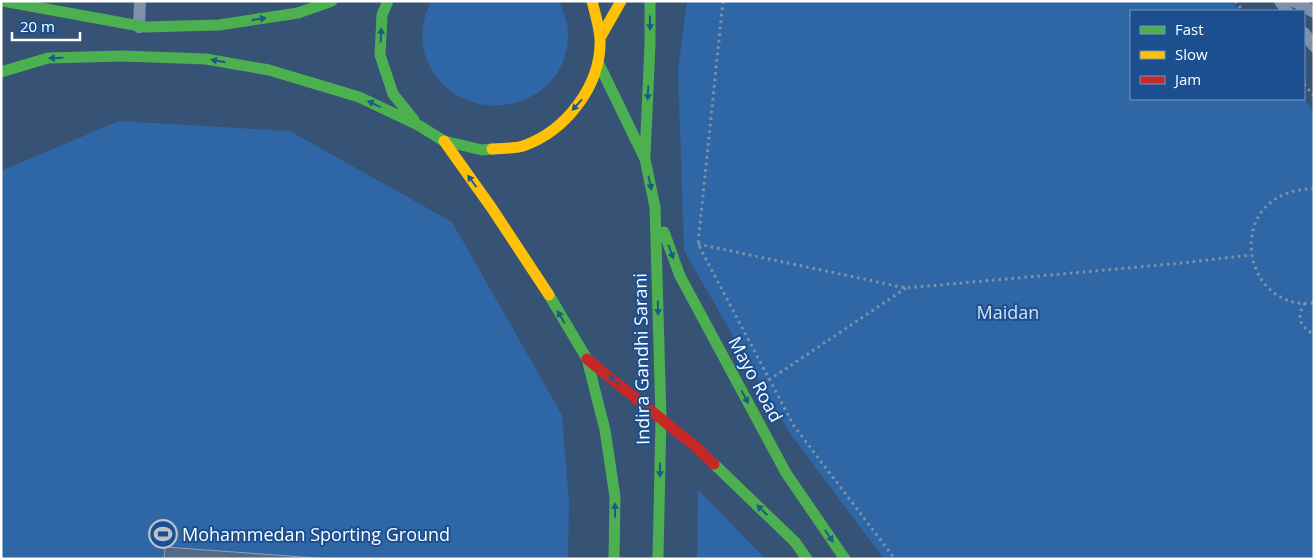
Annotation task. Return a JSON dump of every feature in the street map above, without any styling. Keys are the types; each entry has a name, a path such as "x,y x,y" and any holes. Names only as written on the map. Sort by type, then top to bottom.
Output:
{"main road":[{"path":"3,1 139,27 219,25 298,13 332,1"},
{"path":"388,1 382,15 380,55 393,94 418,125"},
{"path":"1,72 48,58 123,56 206,59 269,70 359,97 418,125 444,141 482,150 522,146 557,128 584,98 598,62 600,38 592,1"},
{"path":"600,38 621,1"},
{"path":"645,160 650,1"},
{"path":"598,62 645,160"},
{"path":"444,141 491,207 541,283 587,359 703,453 795,542 807,559"},
{"name":"Indira Gandhi Sarani","path":"645,160 655,207 661,418 658,559"},
{"name":"Mayo Road","path":"655,207 680,276 786,472 845,559"},
{"name":"Indira Gandhi Sarani","path":"587,359 605,430 615,497 614,559"}],"lane":[{"path":"139,27 140,1"},
{"path":"1294,1 1314,12"},
{"path":"1305,34 1314,46"}],"path":[{"path":"723,1 698,244 794,426 895,559"},
{"path":"1305,85 1314,96"},
{"path":"1314,189 1300,189 1282,194 1267,205 1256,219 1251,237 1251,255 1257,273 1269,288 1285,299 1314,303"},
{"path":"698,244 906,288 1251,255"},
{"path":"769,380 906,288"},
{"path":"1304,303 1300,315 1301,321 1304,328 1314,334"}],"green space":[{"path":"431,1 559,1 568,30 564,58 552,80 534,95 511,104 487,105 463,98 442,84 427,60 422,38 425,15"},
{"name":"Maidan","path":"687,1 1231,1 1238,10 1130,10 1130,100 1305,100 1314,112 1314,559 884,559 789,432 684,251 678,70"},
{"path":"119,121 290,131 452,222 562,415 569,500 568,559 1,559 1,171"},
{"path":"698,490 766,559 697,559"}],"building":[{"path":"165,547 330,559 164,559"}],"traffic: fast":[{"path":"3,1 145,27 219,25 298,13 332,1"},
{"path":"388,1 382,15 380,55 393,94 414,120"},
{"path":"645,156 650,1"},
{"path":"1,72 48,58 123,56 206,59 269,70 359,97 418,125 444,141 482,150 492,149"},
{"path":"598,62 645,159 655,207 661,417 658,559"},
{"path":"664,232 680,276 786,473 845,559"},
{"path":"549,295 587,359 605,430 615,497 614,559"},
{"path":"714,464 795,542 807,559"}],"traffic: slow":[{"path":"492,149 519,147 539,139 567,118 578,104 588,89 595,73 599,56 600,38 592,1"},
{"path":"600,38 621,1"},
{"path":"444,141 491,207 549,295"}],"traffic: jam":[{"path":"587,359 696,447 714,464"}],"place":[{"name":"Mohammedan Sporting Ground","path":"163,534"}]}
